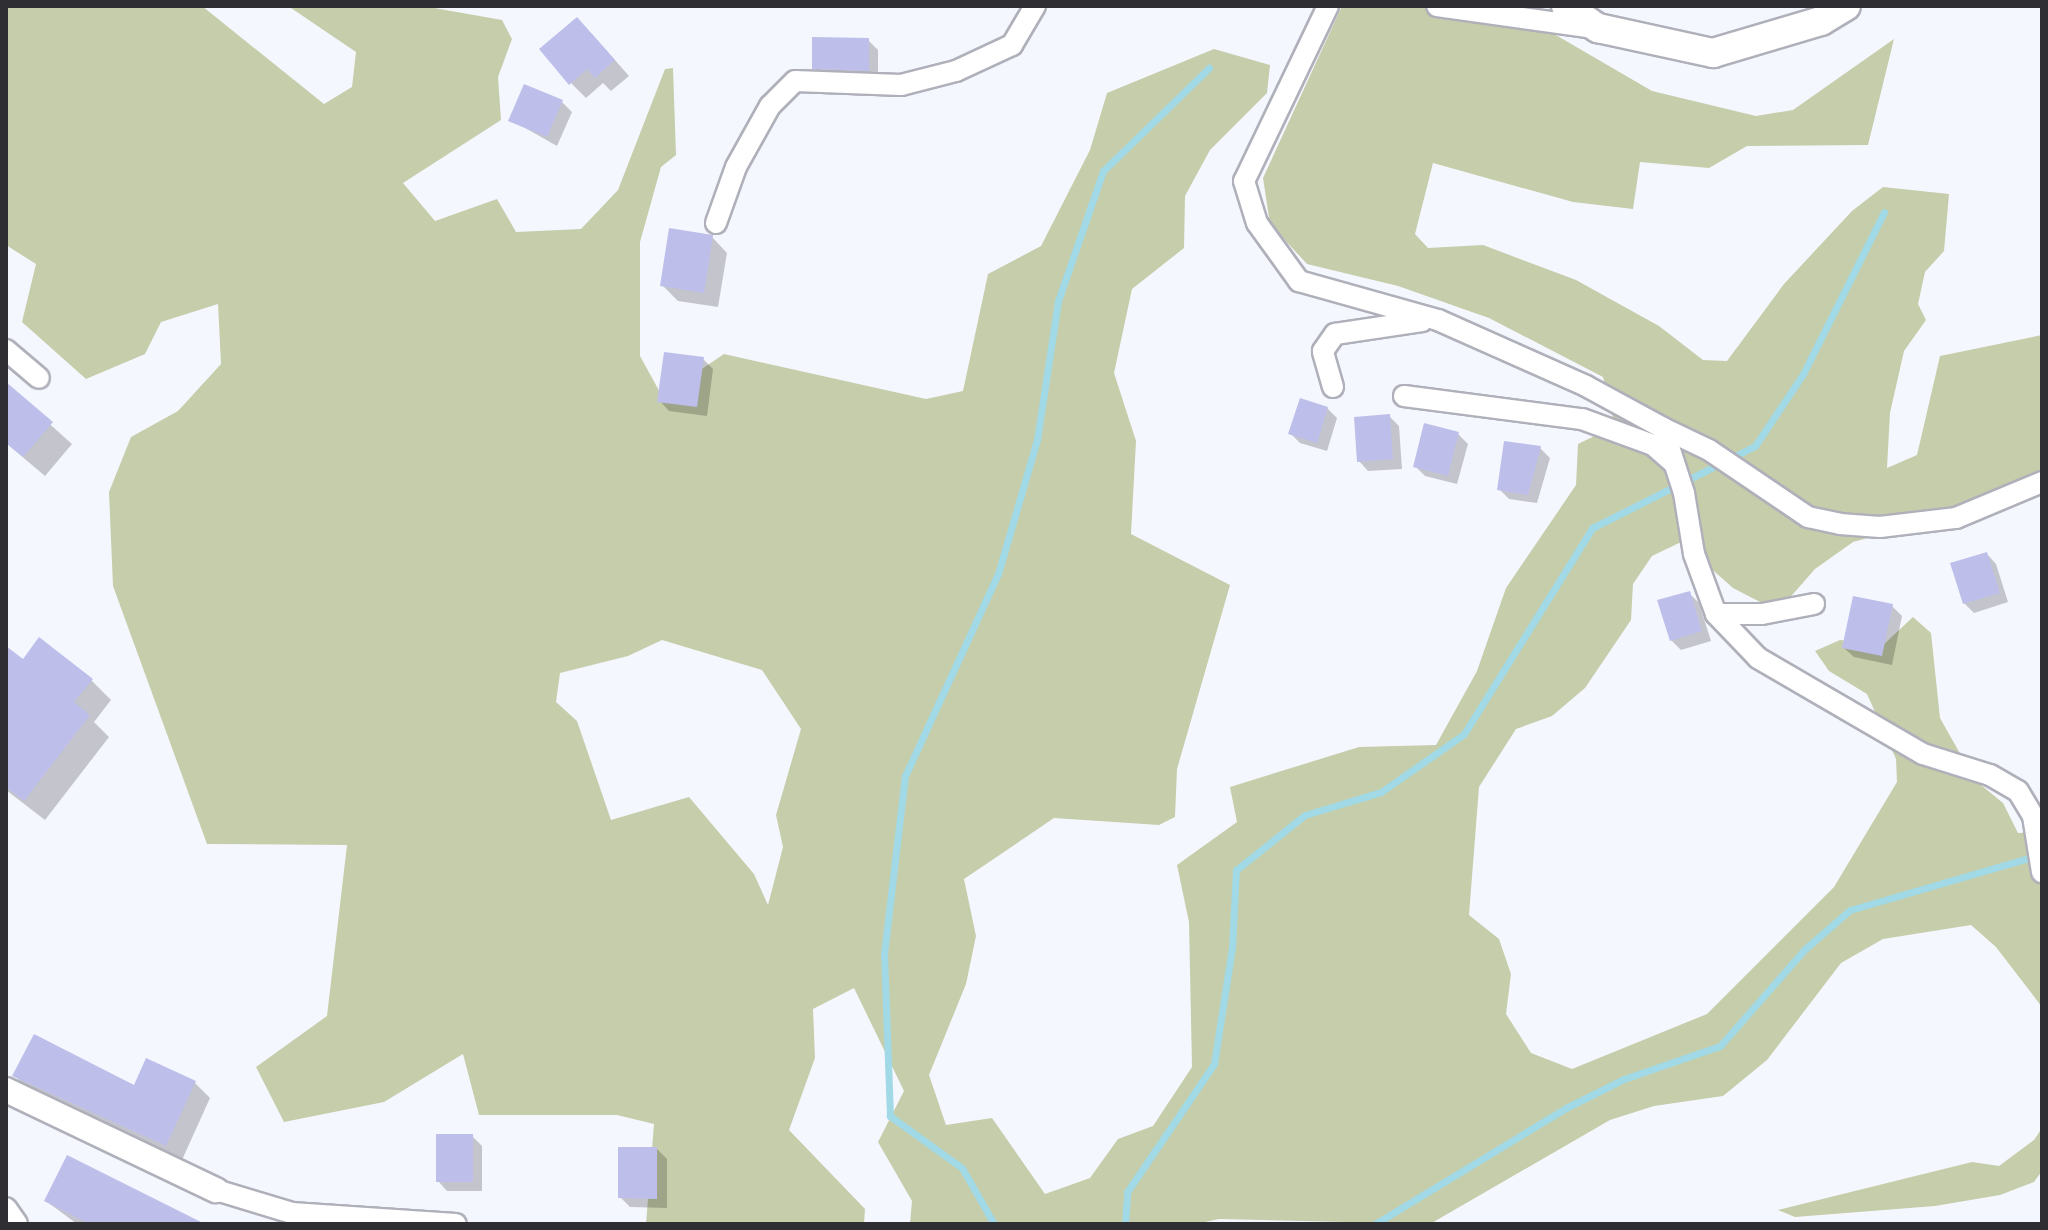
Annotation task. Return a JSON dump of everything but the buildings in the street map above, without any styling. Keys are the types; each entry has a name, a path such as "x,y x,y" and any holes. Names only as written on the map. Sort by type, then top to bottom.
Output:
{"main road":[{"path":"1566,6 1598,28 1713,53 1821,21 1846,6"}],"street":[{"path":"716,223 742,155 770,106 795,81 901,85 956,71 1012,45 1035,6"},
{"path":"1328,6 1244,181 1257,223 1299,281 1438,320 1586,386 1709,450 1808,517 1840,524 1880,527 1956,518 2042,482"},
{"path":"1437,6 1598,28"},
{"path":"1333,387 1323,351 1335,334 1438,320"},
{"path":"6,350 39,378"},
{"path":"1404,396 1582,419 1653,445 1674,463"},
{"path":"1663,428 1694,554 1716,614 1758,658 1923,754 1990,775 2018,791 2033,816 2042,872"},
{"path":"1716,614 1762,614 1814,604"},
{"path":"6,1090 216,1190 292,1213 456,1224"},
{"path":"6,1208 17,1224"}],"green space":[{"path":"6,6 202,6 324,104 352,87 356,52 288,6 423,6 502,20 512,39 498,77 501,120 403,183 435,221 497,199 516,232 581,229 618,190 665,69 673,68 676,155 661,167 640,242 640,356 662,396 724,354 926,399 963,391 988,274 1041,246 1090,150 1107,93 1214,49 1270,65 1267,93 1210,150 1185,196 1184,248 1132,289 1114,373 1136,441 1131,534 1230,585 1177,769 1175,817 1159,825 1054,818 964,879 976,936 966,984 929,1075 946,1125 992,1118 1045,1194 1090,1178 1118,1139 1153,1126 1192,1067 1189,922 1177,865 1237,822 1230,787 1359,747 1436,745 1477,671 1506,588 1576,485 1578,444 1615,426 1603,377 1489,318 1398,286 1307,264 1270,224 1263,178 1342,6 1506,6 1652,91 1756,116 1793,110 1894,39 1868,145 1747,146 1709,168 1640,162 1633,209 1573,202 1433,163 1415,234 1428,248 1483,245 1576,280 1659,326 1703,360 1727,361 1784,284 1852,211 1883,187 1949,194 1944,251 1925,272 1918,304 1926,320 1904,351 1890,413 1887,468 1917,455 1940,356 2042,335 2040,470 1935,520 1853,542 1815,569 1786,602 1760,602 1733,588 1681,542 1652,556 1633,584 1631,620 1585,688 1552,716 1516,729 1479,787 1469,915 1499,939 1511,974 1506,1014 1531,1053 1572,1069 1707,1014 1834,887 1897,782 1896,759 1867,694 1829,671 1815,651 1840,640 1883,645 1913,617 1931,633 1940,718 1975,780 2003,803 2018,833 2042,832 2042,1007 1996,947 1971,925 1883,939 1841,963 1767,1060 1723,1096 1654,1106 1610,1120 1430,1224 1219,1219 1196,1224 910,1224 912,1201 878,1142 904,1091 854,988 813,1009 815,1058 789,1130 865,1209 864,1224 646,1224 654,1124 617,1115 479,1115 463,1054 384,1102 284,1122 256,1067 327,1016 347,845 207,844 113,586 109,492 131,437 178,411 221,364 218,304 161,322 145,354 86,379 22,322 36,264 6,245","holes":["662,640 762,670 801,729 776,815 783,847 768,905 754,874 689,797 611,820 577,721 556,702 560,673 628,656"]},
{"path":"2042,1128 2042,1171 2034,1182 2000,1195 1935,1206 1795,1217 1778,1210 1972,1162 1999,1166 2034,1140"}],"waterway":[{"path":"994,1224 962,1168 890,1116 884,954 905,776 998,574 1037,440 1058,301 1103,171 1209,68"},
{"path":"1125,1224 1127,1192 1214,1064 1232,948 1236,870 1305,815 1381,792 1464,734 1592,528 1755,446 1803,374 1884,212"},
{"path":"1375,1224 1566,1108 1624,1079 1720,1046 1805,949 1850,910 2036,856"}]}
